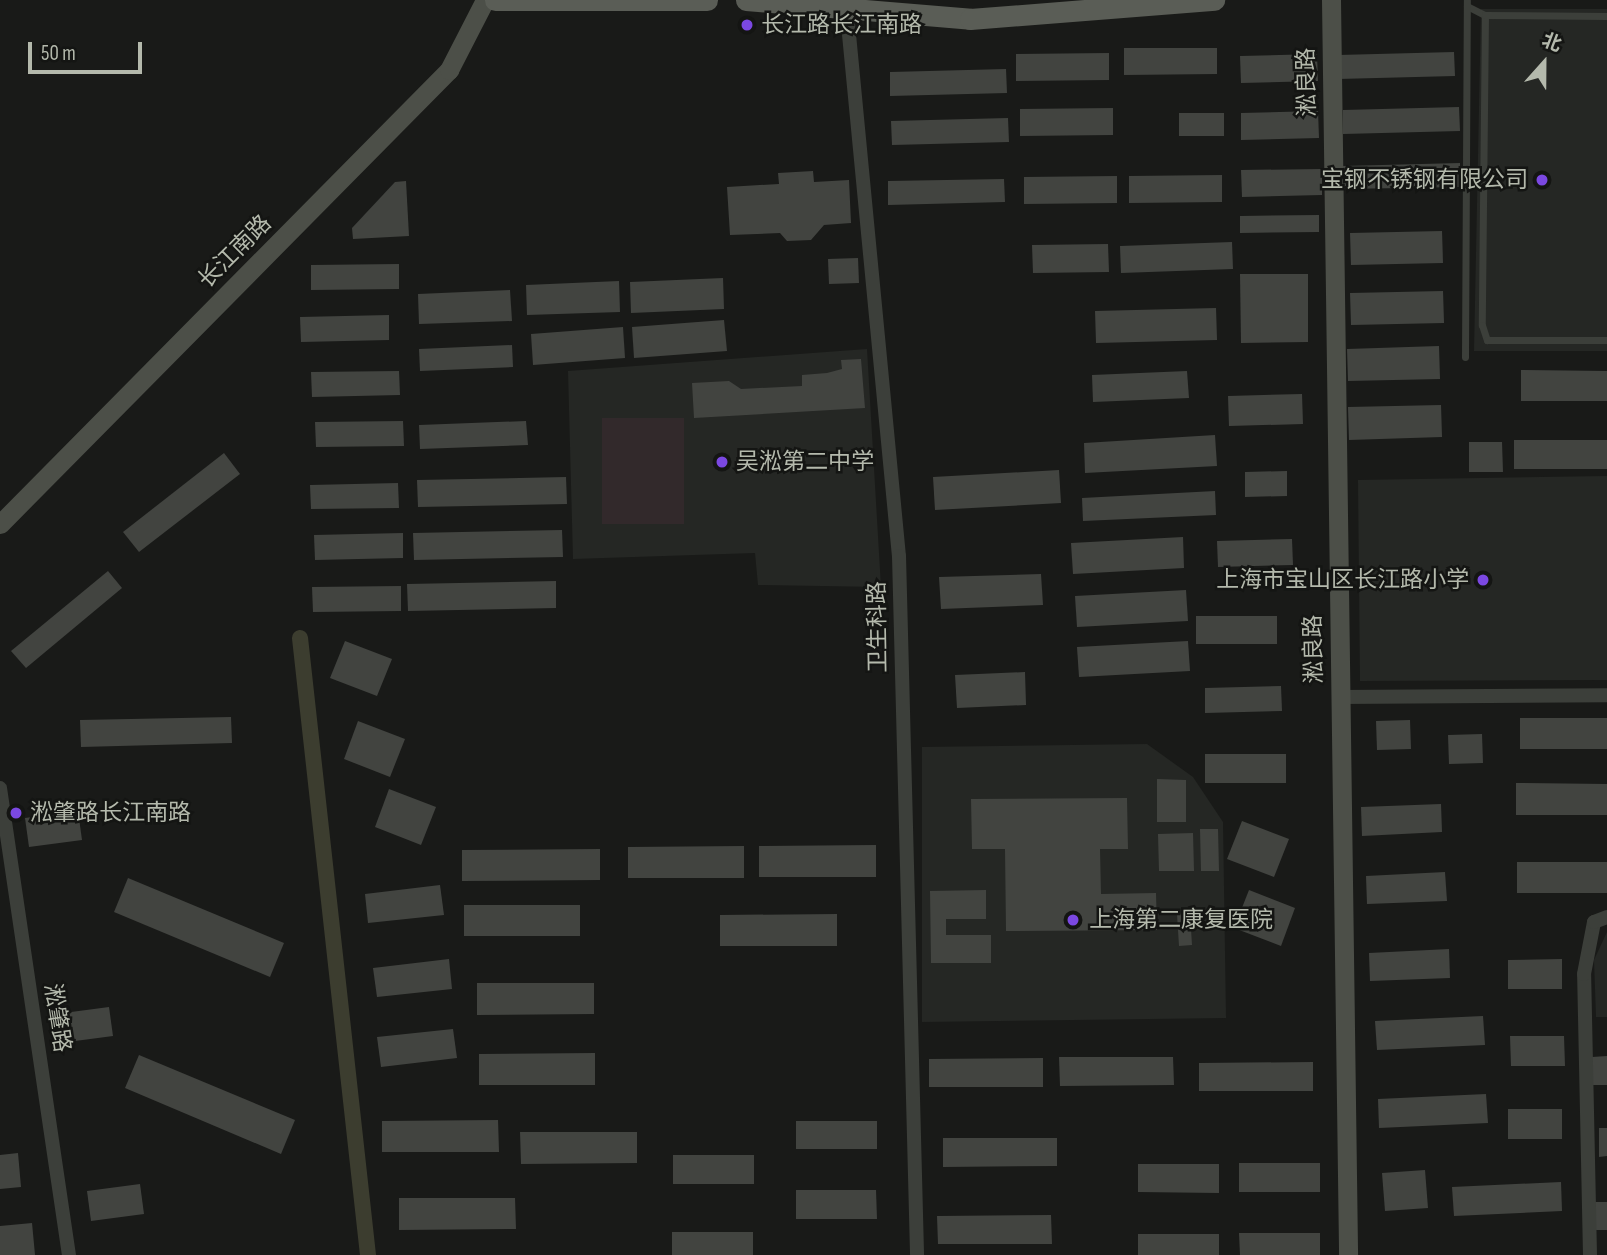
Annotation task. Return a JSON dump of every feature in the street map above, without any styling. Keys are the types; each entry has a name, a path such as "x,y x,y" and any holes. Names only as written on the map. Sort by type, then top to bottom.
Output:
{"main road":[{"path":"495,0 707,0"},
{"path":"746,0 846,6 970,19 1214,0"}],"street":[{"name":"长江南路","path":"0,524 449,70 485,0"},
{"name":"淞良路","path":"1331,0 1349,1255"},
{"name":"卫生科路","path":"846,6 899,556 917,1255"},
{"path":"1339,697 1607,695"},
{"name":"淞肇路","path":"0,788 69,1255"},
{"path":"1590,1255 1584,974 1594,922 1607,917"}],"lane":[{"path":"1467,3 1485,15 1607,16"},
{"path":"1465,357 1467,3"},
{"path":"1485,15 1482,325 1487,340 1607,340"}],"shaded area":[{"name":"宝钢不锈钢有限公司","path":"1481,9 1607,9 1607,351 1474,351"},
{"name":"吴淞第二中学","path":"867,349 881,587 758,585 755,553 573,559 568,371"},
{"path":"602,418 684,418 684,524 602,524"},
{"name":"上海市宝山区长江路小学","path":"1607,476 1607,680 1360,681 1358,480"},
{"name":"上海第二康复医院","path":"1147,744 1193,777 1223,822 1226,1018 922,1022 922,747"},
{"path":"1607,932 1607,1017 1596,1017 1594,960"}],"building":[{"path":"1124,48 1217,48 1217,74 1124,75"},
{"path":"1454,52 1455,76 1338,79 1338,55"},
{"path":"1109,53 1109,80 1016,81 1016,54"},
{"path":"1317,54 1318,81 1241,83 1240,56"},
{"path":"1006,69 1007,93 890,96 890,72"},
{"path":"1459,107 1460,131 1343,134 1343,110"},
{"path":"1113,108 1113,135 1020,136 1020,109"},
{"path":"1318,111 1319,138 1241,140 1241,113"},
{"path":"1179,113 1224,113 1224,136 1179,136"},
{"path":"1008,118 1009,142 892,145 891,121"},
{"path":"1460,163 1460,187 1344,189 1343,166"},
{"path":"1322,169 1322,195 1242,197 1241,170"},
{"path":"813,171 814,182 849,180 851,223 824,225 811,240 787,241 780,233 730,235 727,187 779,184 778,173"},
{"path":"1222,175 1222,202 1129,203 1129,176"},
{"path":"1117,176 1117,203 1024,204 1024,177"},
{"path":"1004,179 1005,202 888,205 888,181"},
{"path":"406,181 409,236 353,239 352,228 395,182"},
{"path":"1319,215 1319,232 1240,233 1240,216"},
{"path":"1442,231 1443,263 1351,265 1350,233"},
{"path":"1232,242 1233,269 1121,273 1120,246"},
{"path":"1108,244 1109,272 1033,273 1032,245"},
{"path":"858,258 859,283 829,284 828,259"},
{"path":"399,264 399,289 311,290 311,265"},
{"path":"1240,274 1308,274 1308,342 1241,343"},
{"path":"723,278 724,309 631,313 630,282"},
{"path":"619,281 620,312 527,315 526,285"},
{"path":"510,290 512,321 419,324 418,294"},
{"path":"1443,291 1444,323 1351,325 1350,293"},
{"path":"1216,308 1217,340 1096,343 1095,311"},
{"path":"389,315 389,340 301,342 300,317"},
{"path":"724,320 727,351 634,358 632,327"},
{"path":"623,327 625,358 533,365 531,334"},
{"path":"512,345 513,367 420,371 419,349"},
{"path":"1439,346 1440,379 1348,381 1347,349"},
{"path":"861,359 865,408 694,418 692,383 729,381 741,389 802,386 802,375 842,369 841,360"},
{"path":"1521,370 1607,371 1607,401 1521,401"},
{"path":"399,371 400,395 312,397 311,372"},
{"path":"1187,371 1189,398 1093,402 1092,375"},
{"path":"1302,394 1303,424 1229,426 1228,396"},
{"path":"1441,405 1442,437 1349,440 1348,407"},
{"path":"403,421 404,446 316,447 315,422"},
{"path":"526,421 528,445 420,449 419,425"},
{"path":"1215,435 1217,466 1085,473 1084,443"},
{"path":"1514,440 1607,440 1607,469 1514,469"},
{"path":"1469,442 1502,442 1503,472 1469,472"},
{"path":"224,453 240,474 139,552 123,532"},
{"path":"1059,470 1061,503 935,510 933,477"},
{"path":"1287,471 1287,496 1245,497 1245,472"},
{"path":"566,477 567,504 418,507 417,480"},
{"path":"398,483 399,508 311,509 310,485"},
{"path":"1215,491 1216,515 1083,521 1082,498"},
{"path":"562,530 563,557 414,560 413,533"},
{"path":"403,533 403,558 315,560 314,535"},
{"path":"1183,537 1184,568 1073,574 1071,543"},
{"path":"1292,539 1293,565 1218,567 1217,541"},
{"path":"108,571 122,588 26,668 11,651"},
{"path":"1041,574 1043,605 941,609 939,577"},
{"path":"556,581 556,608 408,611 407,584"},
{"path":"401,586 401,611 313,612 312,587"},
{"path":"1186,590 1188,621 1077,627 1075,596"},
{"path":"1196,616 1277,616 1277,644 1196,644"},
{"path":"345,641 392,659 377,696 330,678"},
{"path":"1188,641 1190,671 1079,677 1077,647"},
{"path":"1025,672 1026,705 957,708 955,675"},
{"path":"1281,686 1282,711 1205,713 1205,688"},
{"path":"231,717 232,743 81,747 80,720"},
{"path":"1520,718 1607,718 1607,749 1520,749"},
{"path":"1410,720 1411,749 1377,750 1376,721"},
{"path":"358,721 405,739 390,777 344,759"},
{"path":"1482,734 1483,763 1449,764 1448,735"},
{"path":"1205,754 1286,754 1286,783 1205,783"},
{"path":"1157,779 1186,780 1186,822 1157,822"},
{"path":"1516,783 1607,784 1607,815 1516,815"},
{"path":"389,789 436,807 421,845 375,827"},
{"path":"1127,798 1128,849 1100,849 1101,894 1156,893 1157,930 1006,931 1005,849 972,849 971,799"},
{"path":"1441,804 1442,832 1362,836 1361,807"},
{"path":"78,811 82,840 29,847 25,818"},
{"path":"1242,821 1289,839 1274,877 1227,859"},
{"path":"1200,829 1218,829 1219,871 1201,871"},
{"path":"1193,833 1194,871 1159,871 1158,834"},
{"path":"876,845 876,877 759,877 759,846"},
{"path":"744,846 744,878 628,878 628,847"},
{"path":"600,849 600,880 462,881 462,850"},
{"path":"1517,862 1607,862 1607,893 1517,893"},
{"path":"1445,872 1447,901 1367,904 1366,876"},
{"path":"128,878 284,943 270,977 114,912"},
{"path":"440,885 444,915 368,923 365,894"},
{"path":"986,890 986,919 946,919 946,935 991,935 991,963 931,963 930,891"},
{"path":"1249,890 1295,908 1281,946 1234,928"},
{"path":"464,905 580,905 580,936 464,936"},
{"path":"1190,913 1192,945 1179,946 1177,914"},
{"path":"837,914 837,946 720,946 720,915"},
{"path":"1449,949 1450,978 1370,981 1369,953"},
{"path":"449,959 452,989 377,997 373,968"},
{"path":"1562,959 1562,989 1508,989 1508,960"},
{"path":"477,983 594,983 594,1014 477,1015"},
{"path":"109,1007 113,1036 60,1043 56,1014"},
{"path":"1483,1016 1485,1045 1377,1050 1375,1021"},
{"path":"453,1029 457,1058 381,1067 377,1037"},
{"path":"1510,1036 1564,1036 1565,1066 1511,1066"},
{"path":"595,1053 595,1085 479,1085 479,1054"},
{"path":"139,1055 295,1120 281,1154 125,1088"},
{"path":"1607,1056 1607,1085 1592,1085 1592,1057"},
{"path":"1059,1057 1173,1057 1174,1085 1060,1086"},
{"path":"1043,1058 1043,1087 929,1087 929,1059"},
{"path":"1313,1062 1313,1091 1199,1091 1199,1063"},
{"path":"1486,1094 1488,1123 1379,1128 1378,1099"},
{"path":"1508,1109 1562,1109 1562,1139 1508,1139"},
{"path":"498,1120 499,1152 382,1152 382,1121"},
{"path":"796,1121 877,1121 877,1149 796,1149"},
{"path":"1599,1128 1607,1128 1607,1156 1599,1157"},
{"path":"520,1132 637,1132 637,1163 521,1164"},
{"path":"943,1138 1057,1138 1057,1166 943,1167"},
{"path":"18,1153 21,1187 0,1189 0,1155"},
{"path":"673,1155 754,1155 754,1184 673,1184"},
{"path":"1239,1163 1320,1163 1320,1192 1239,1192"},
{"path":"1138,1164 1219,1164 1219,1193 1138,1192"},
{"path":"1425,1170 1428,1208 1385,1211 1382,1173"},
{"path":"1561,1182 1562,1211 1454,1216 1452,1187"},
{"path":"140,1184 144,1214 91,1221 87,1191"},
{"path":"796,1190 876,1190 877,1219 796,1219"},
{"path":"399,1198 515,1198 516,1229 399,1230"},
{"path":"1594,1202 1607,1202 1607,1230 1594,1230"},
{"path":"1051,1215 1052,1244 938,1244 937,1216"},
{"path":"32,1223 35,1255 0,1255 0,1226"},
{"path":"672,1232 753,1232 753,1255 672,1255"},
{"path":"1239,1233 1320,1233 1320,1255 1240,1255"},
{"path":"1138,1234 1219,1234 1219,1255 1138,1255"}],"waterway":[{"path":"300,638 368,1255"}],"place":[{"name":"长江路长江南路","path":"747,25"},
{"name":"宝钢不锈钢有限公司","path":"1542,180"},
{"name":"吴淞第二中学","path":"722,462"},
{"name":"上海市宝山区长江路小学","path":"1483,580"},
{"name":"淞肇路长江南路","path":"16,813"},
{"name":"上海第二康复医院","path":"1073,920"}]}
